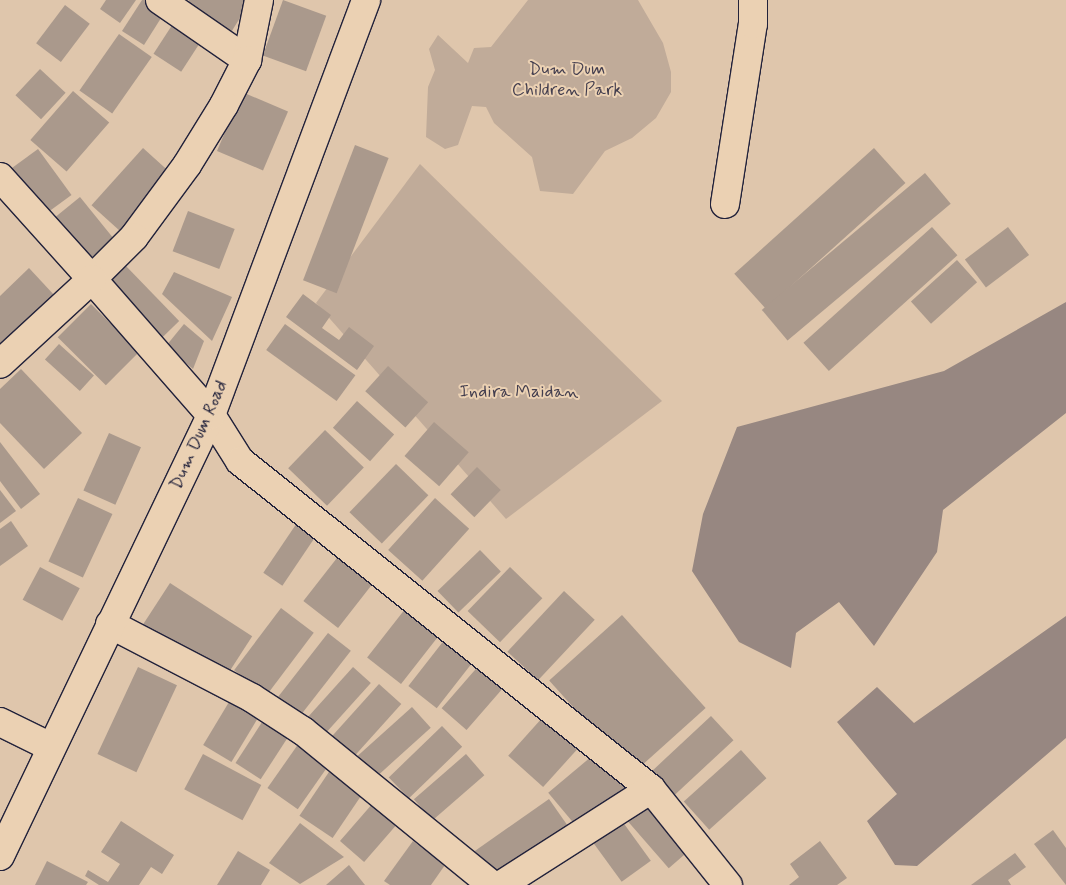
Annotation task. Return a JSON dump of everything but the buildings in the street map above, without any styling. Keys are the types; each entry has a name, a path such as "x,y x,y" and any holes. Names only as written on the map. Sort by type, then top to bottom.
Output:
{"street":[{"path":"160,0 246,60"},
{"path":"0,364 92,279 134,237 187,166 246,60 259,0"},
{"name":"Dum Dum Road","path":"0,856 211,415 366,0"},
{"path":"725,204 753,24 753,0"},
{"path":"0,177 211,415 240,461 651,788 728,885"},
{"path":"110,624 252,698 303,731 492,885"},
{"path":"0,722 51,747"},
{"path":"500,885 651,788"}],"green space":[{"name":"Dum Dum Children Park","path":"528,0 638,0 663,43 671,72 671,92 656,118 632,138 605,151 573,194 540,191 532,157 494,123 486,107 472,106 458,145 445,149 426,137 428,87 435,70 429,49 438,35 468,63 474,48 491,47"},
{"name":"Indira Maidan","path":"420,164 662,401 506,519 316,303"}],"shaded area":[{"path":"1066,302 1066,413 943,510 937,552 874,646 839,602 796,633 791,668 739,642 692,571 703,514 737,427 944,371"},
{"path":"1066,616 1066,738 917,866 895,865 867,821 897,794 837,722 877,687 914,723"}]}
